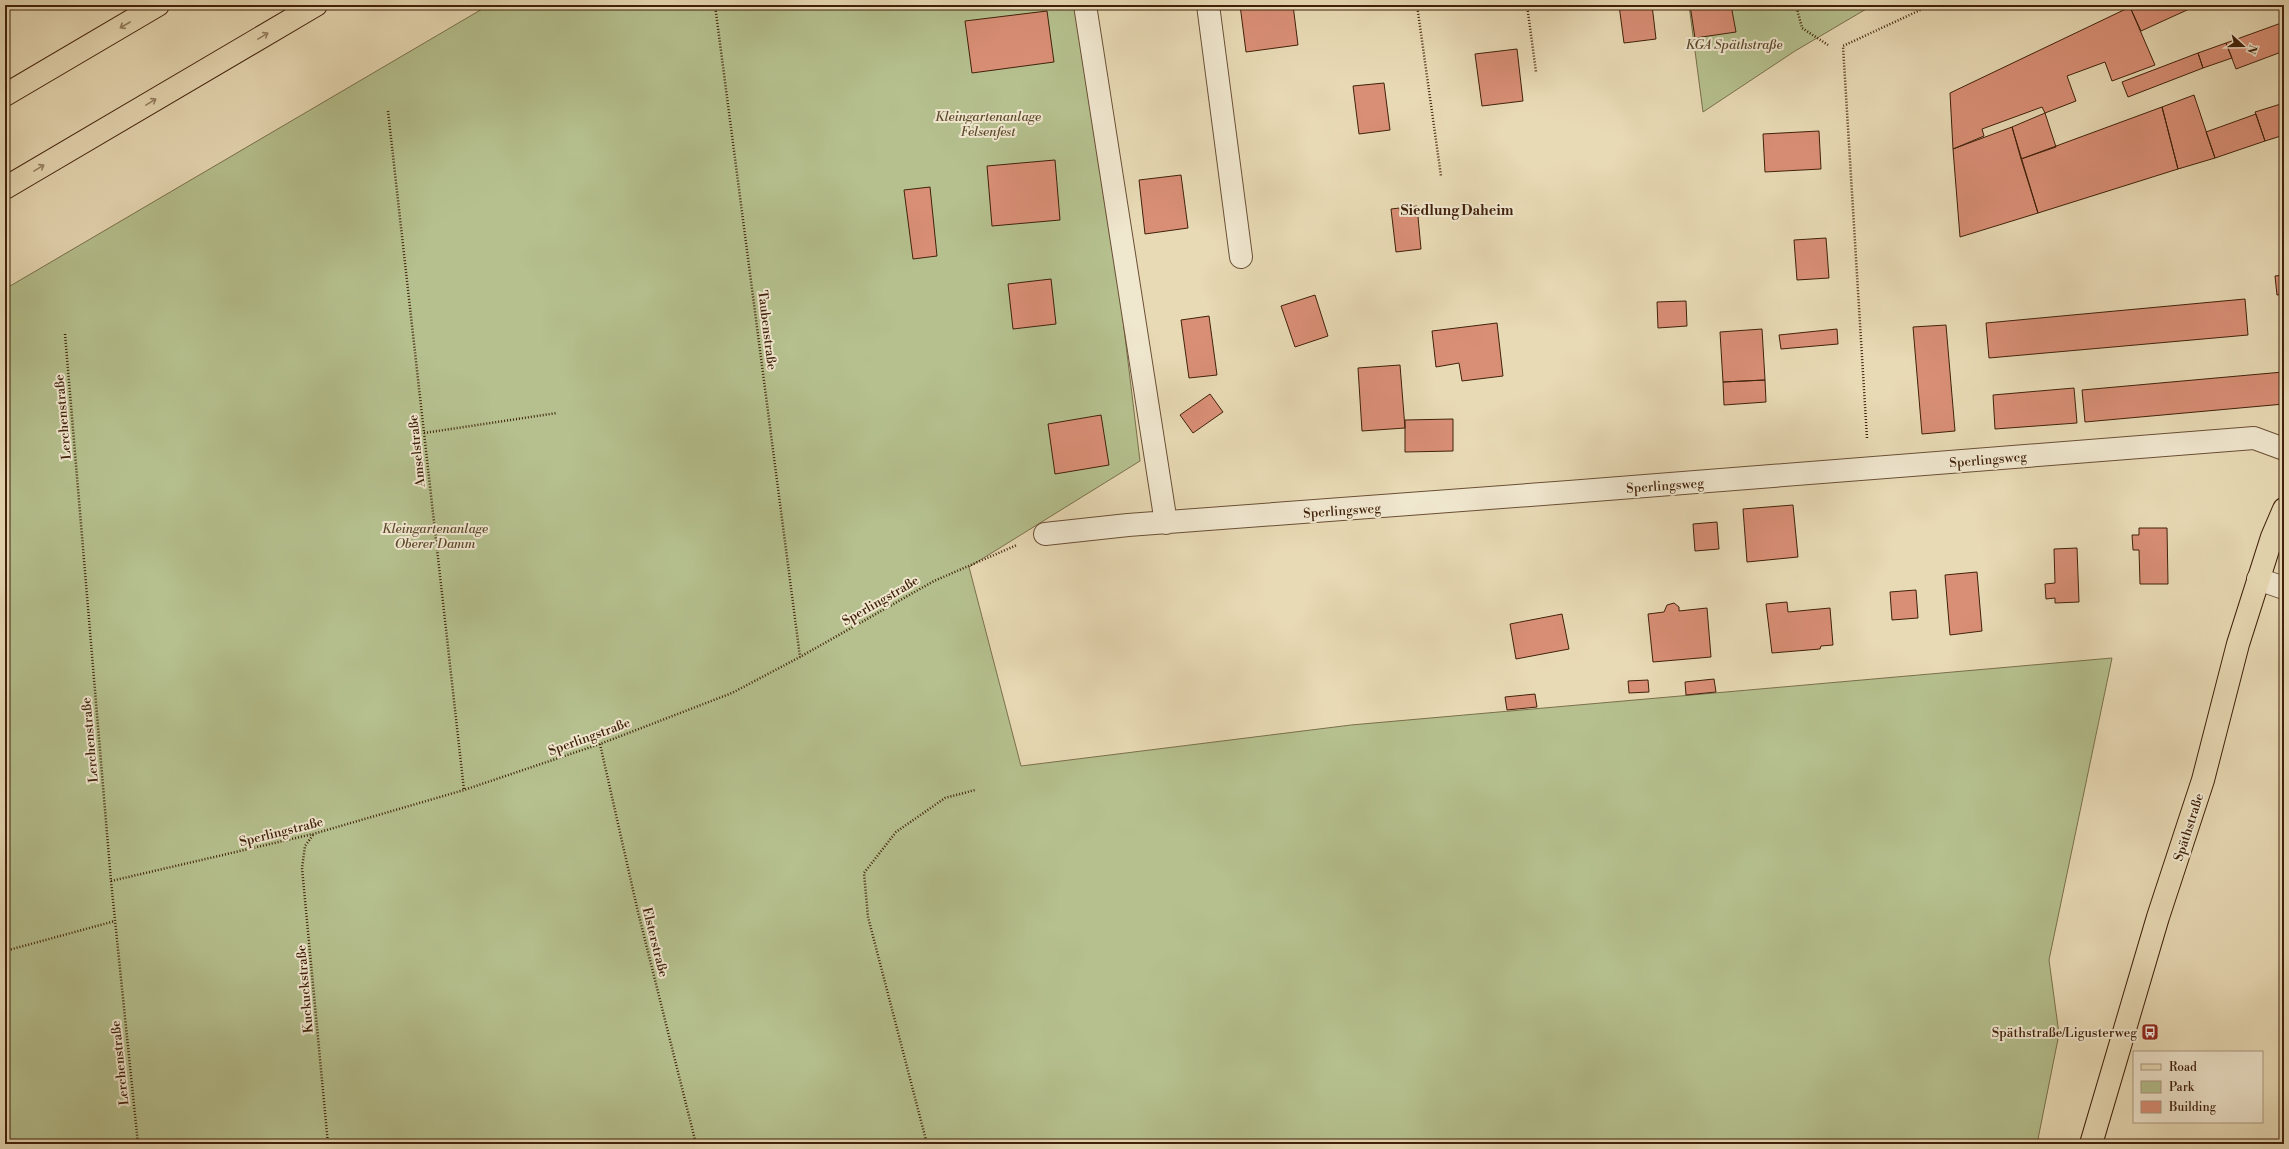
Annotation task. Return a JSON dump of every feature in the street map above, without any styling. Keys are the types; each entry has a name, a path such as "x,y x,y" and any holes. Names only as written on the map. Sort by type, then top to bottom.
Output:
{"main road":[{"path":"5,95 158,5"},
{"path":"5,188 316,5"},
{"name":"Späthstraße","path":"2091,1144 2158,916 2192,817 2238,644 2272,537 2284,509"}],"lane":[{"path":"1085,5 1166,523"},
{"path":"1208,5 1241,257"},
{"name":"Sperlingsweg","path":"1045,534 1166,523 2254,438 2284,448"},
{"path":"2258,579 2284,588"}],"path":[{"name":"Taubenstraße","path":"715,5 800,657"},
{"path":"1417,5 1441,176"},
{"path":"1527,5 1536,72"},
{"path":"1796,5 1802,28 1828,45"},
{"path":"1869,469 1843,46 1931,5"},
{"name":"Amselstraße","path":"388,111 464,790"},
{"name":"Lerchenstraße","path":"65,334 111,882 138,1144"},
{"path":"424,433 557,413"},
{"name":"Sperlingstraße","path":"111,882 313,834 464,790 600,744 732,693 800,657 934,581 1045,534"},
{"name":"Elsterstraße","path":"600,744 638,912 696,1144"},
{"path":"927,1144 868,917 864,873 896,832 945,798 975,790"},
{"name":"Kuckuckstraße","path":"313,834 305,846 302,868 328,1144"},
{"path":"5,951 115,922"}],"green space":[{"path":"489,5 1085,5 1140,461 969,567 1021,766 1351,725 2112,658 2049,960 2059,1034 2037,1144 5,1144 5,289"},
{"name":"KGA Späthstraße","path":"1689,5 1873,5 1795,51 1703,112"}],"building":[{"path":"1240,5 1293,5 1298,45 1246,52"},
{"path":"1619,5 1652,5 1656,39 1624,43"},
{"path":"1690,5 1731,5 1736,32 1695,38"},
{"path":"2134,5 2198,5 2141,31 2130,7"},
{"path":"2130,7 2155,65 2112,81 2105,62 2067,76 2076,101 2045,113 2042,107 1982,129 1984,136 1953,149 1950,93"},
{"path":"1047,11 1054,62 972,73 965,21"},
{"path":"2284,22 2284,51 2236,69 2226,43"},
{"path":"2226,43 2232,58 2203,68 2198,53"},
{"path":"1517,49 1523,101 1482,106 1475,54"},
{"path":"2198,53 2203,68 2128,97 2122,82"},
{"path":"1384,83 1390,130 1359,134 1353,86"},
{"path":"2194,95 2215,158 2178,169 2162,107"},
{"path":"2284,103 2284,135 2265,141 2255,112"},
{"path":"2162,107 2178,169 2038,213 2021,159"},
{"path":"2045,113 2056,147 2021,159 2012,127"},
{"path":"2256,114 2265,141 2215,158 2206,132"},
{"path":"2012,127 2038,213 1960,237 1953,149"},
{"path":"1819,131 1821,169 1765,172 1763,134"},
{"path":"1055,160 1060,220 992,226 987,166"},
{"path":"1181,175 1188,228 1145,234 1139,180"},
{"path":"930,187 937,256 913,259 904,190"},
{"path":"1417,206 1421,249 1396,252 1391,209"},
{"path":"1826,238 1829,278 1797,280 1794,240"},
{"path":"2284,275 2284,294 2277,295 2275,276"},
{"path":"1051,279 1056,324 1013,329 1008,284"},
{"path":"1315,295 1328,336 1295,347 1281,306"},
{"path":"2245,299 2248,335 1989,358 1986,323"},
{"path":"1686,301 1687,326 1658,328 1657,302"},
{"path":"1209,316 1217,375 1189,378 1181,320"},
{"path":"1497,323 1503,376 1462,381 1459,363 1436,367 1432,331"},
{"path":"1946,325 1955,431 1922,434 1913,327"},
{"path":"1762,329 1765,380 1723,382 1720,332"},
{"path":"1837,329 1838,344 1781,349 1779,335"},
{"path":"1400,365 1405,428 1362,431 1358,368"},
{"path":"2283,372 2284,404 2085,422 2082,390"},
{"path":"1765,380 1766,402 1724,405 1723,382"},
{"path":"2074,388 2077,423 1995,429 1993,395"},
{"path":"1210,394 1223,412 1193,433 1180,415"},
{"path":"1101,415 1109,465 1055,474 1048,424"},
{"path":"1453,419 1453,451 1405,452 1405,420"},
{"path":"1793,505 1798,557 1747,562 1743,509"},
{"path":"1717,522 1719,549 1695,551 1693,524"},
{"path":"2139,528 2167,528 2168,584 2140,584 2139,550 2133,550 2132,535 2139,535"},
{"path":"2077,548 2079,602 2055,603 2055,598 2046,599 2045,584 2055,583 2054,549"},
{"path":"1977,572 1982,631 1950,635 1945,575"},
{"path":"1916,590 1918,618 1892,620 1890,592"},
{"path":"1787,602 1788,612 1830,608 1833,645 1821,646 1820,649 1772,653 1766,604"},
{"path":"1674,603 1679,607 1679,611 1707,608 1711,657 1653,662 1648,614 1664,612 1667,605"},
{"path":"1562,614 1569,649 1516,659 1510,624"},
{"path":"1714,679 1716,692 1686,695 1685,682"},
{"path":"1648,680 1649,692 1629,693 1628,681"},
{"path":"1535,694 1537,707 1507,710 1505,697"}],"place":[{"name":"Späthstraße/Ligusterweg","path":"2150,1032"}],"district":[{"name":"Siedlung Daheim","path":"1457,210"}],"park label":[{"name":"Kleingartenanlage Felsenfest","path":"988,124"},
{"name":"Kleingartenanlage Oberer Damm","path":"435,536"}]}
